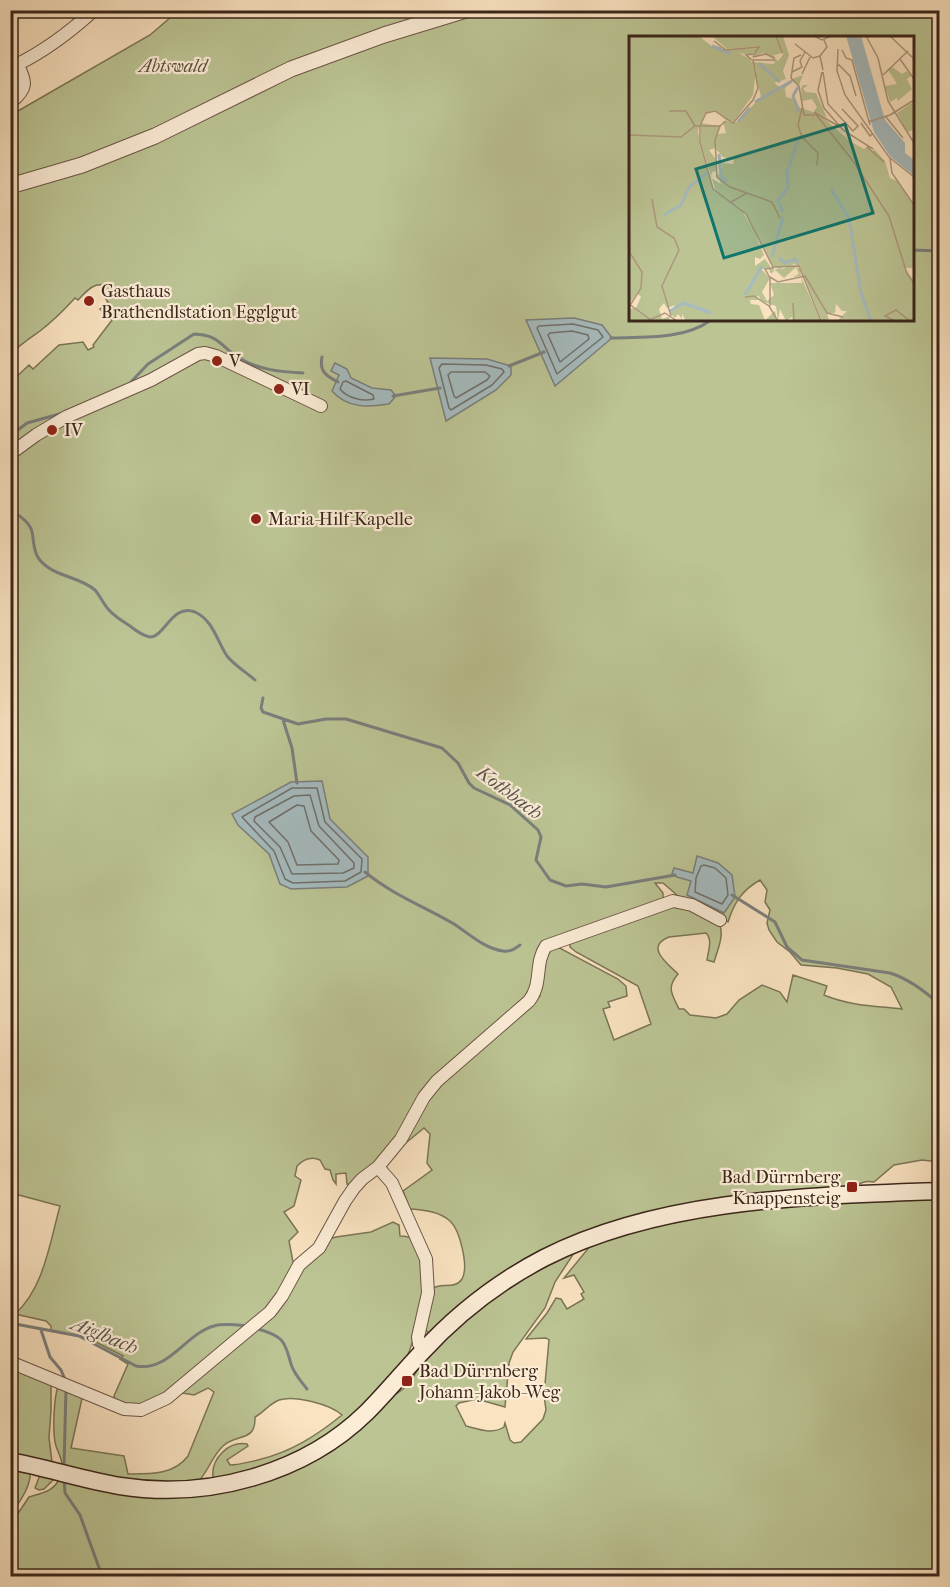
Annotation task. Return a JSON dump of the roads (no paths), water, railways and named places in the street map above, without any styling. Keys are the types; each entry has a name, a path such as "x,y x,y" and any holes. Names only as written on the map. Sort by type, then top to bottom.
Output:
{"main road":[{"path":"10,1461 121,1486 152,1490 186,1489 243,1480 307,1455 353,1424 470,1306 518,1272 582,1241 614,1229 667,1216 744,1204 805,1198 939,1191"}],"street":[{"path":"10,101 17,95 24,83 23,77 13,66 57,42 94,10"},
{"path":"10,186 82,165 155,136 291,69 384,35 466,10"},
{"path":"10,454 66,417 136,387 201,353 216,356 321,406"},
{"path":"10,1362 114,1407 133,1411 149,1407 166,1398 265,1318 282,1296 299,1265 319,1248 345,1201 362,1179 378,1167 401,1139 424,1097 436,1082 529,1001 535,993 540,960 546,946 673,901 692,905 720,921"},
{"path":"378,1167 392,1184 426,1259 429,1282 418,1337 419,1344 424,1350"}],"water":[{"path":"574,318 602,325 612,338 555,386 526,320"},
{"path":"430,358 487,359 511,366 511,375 496,390 446,421"},
{"path":"335,363 347,369 351,378 372,388 391,390 396,396 389,404 381,405 366,406 345,401 332,391 339,375 331,371"},
{"path":"322,781 330,819 368,857 368,876 347,887 291,889 280,884 269,854 238,825 232,814 291,782"},
{"path":"697,856 718,863 732,875 735,897 724,913 687,895 691,881 672,874 674,868 693,873"}],"waterway":[{"path":"914,250 940,251"},
{"path":"611,338 676,334 709,321"},
{"path":"129,384 148,364 194,334 209,336 239,358 262,368 303,373"},
{"path":"509,366 544,352"},
{"path":"322,357 324,372 338,382"},
{"path":"393,396 440,388"},
{"path":"10,436 27,423 63,413"},
{"name":"Kothbach","path":"10,509 29,525 36,553 45,565 89,585 113,614 139,633 150,637 155,636 180,612 187,610 195,612 210,625 227,656 255,680"},
{"name":"Kothbach","path":"263,698 261,708 263,712 298,724 326,719 346,719 442,748 458,763 474,788 510,805 538,830 541,837 536,860 550,880 566,886 582,884 606,887 675,875"},
{"name":"Kothbach","path":"283,720 292,748 297,783"},
{"name":"Kothbach","path":"365,872 386,887 496,950 508,951 520,945"},
{"name":"Kothbach","path":"732,895 775,922 787,947 802,960 890,973 917,986 940,1005"},
{"name":"Aiglbach","path":"10,1323 79,1336 136,1366 148,1366 168,1358 194,1336 214,1326 226,1324 247,1326"},
{"name":"Aiglbach","path":"258,1329 282,1340 294,1371 307,1389"},
{"path":"41,1330 50,1357 61,1370 66,1382"},
{"path":"64,1466 66,1389"},
{"path":"64,1479 65,1493 80,1515 102,1576"}],"place":[{"name":"Gasthaus Brathendlstation Egglgut","path":"89,301"},
{"name":"V","path":"217,361"},
{"name":"VI","path":"279,389"},
{"name":"IV","path":"52,430"},
{"name":"Maria-Hilf-Kapelle","path":"256,519"},
{"name":"Bad Dürrnberg Knappensteig","path":"852,1187"},
{"name":"Bad Dürrnberg Johann-Jakob-Weg","path":"407,1381"}],"park label":[{"name":"Abtswald","path":"173,66"}]}
